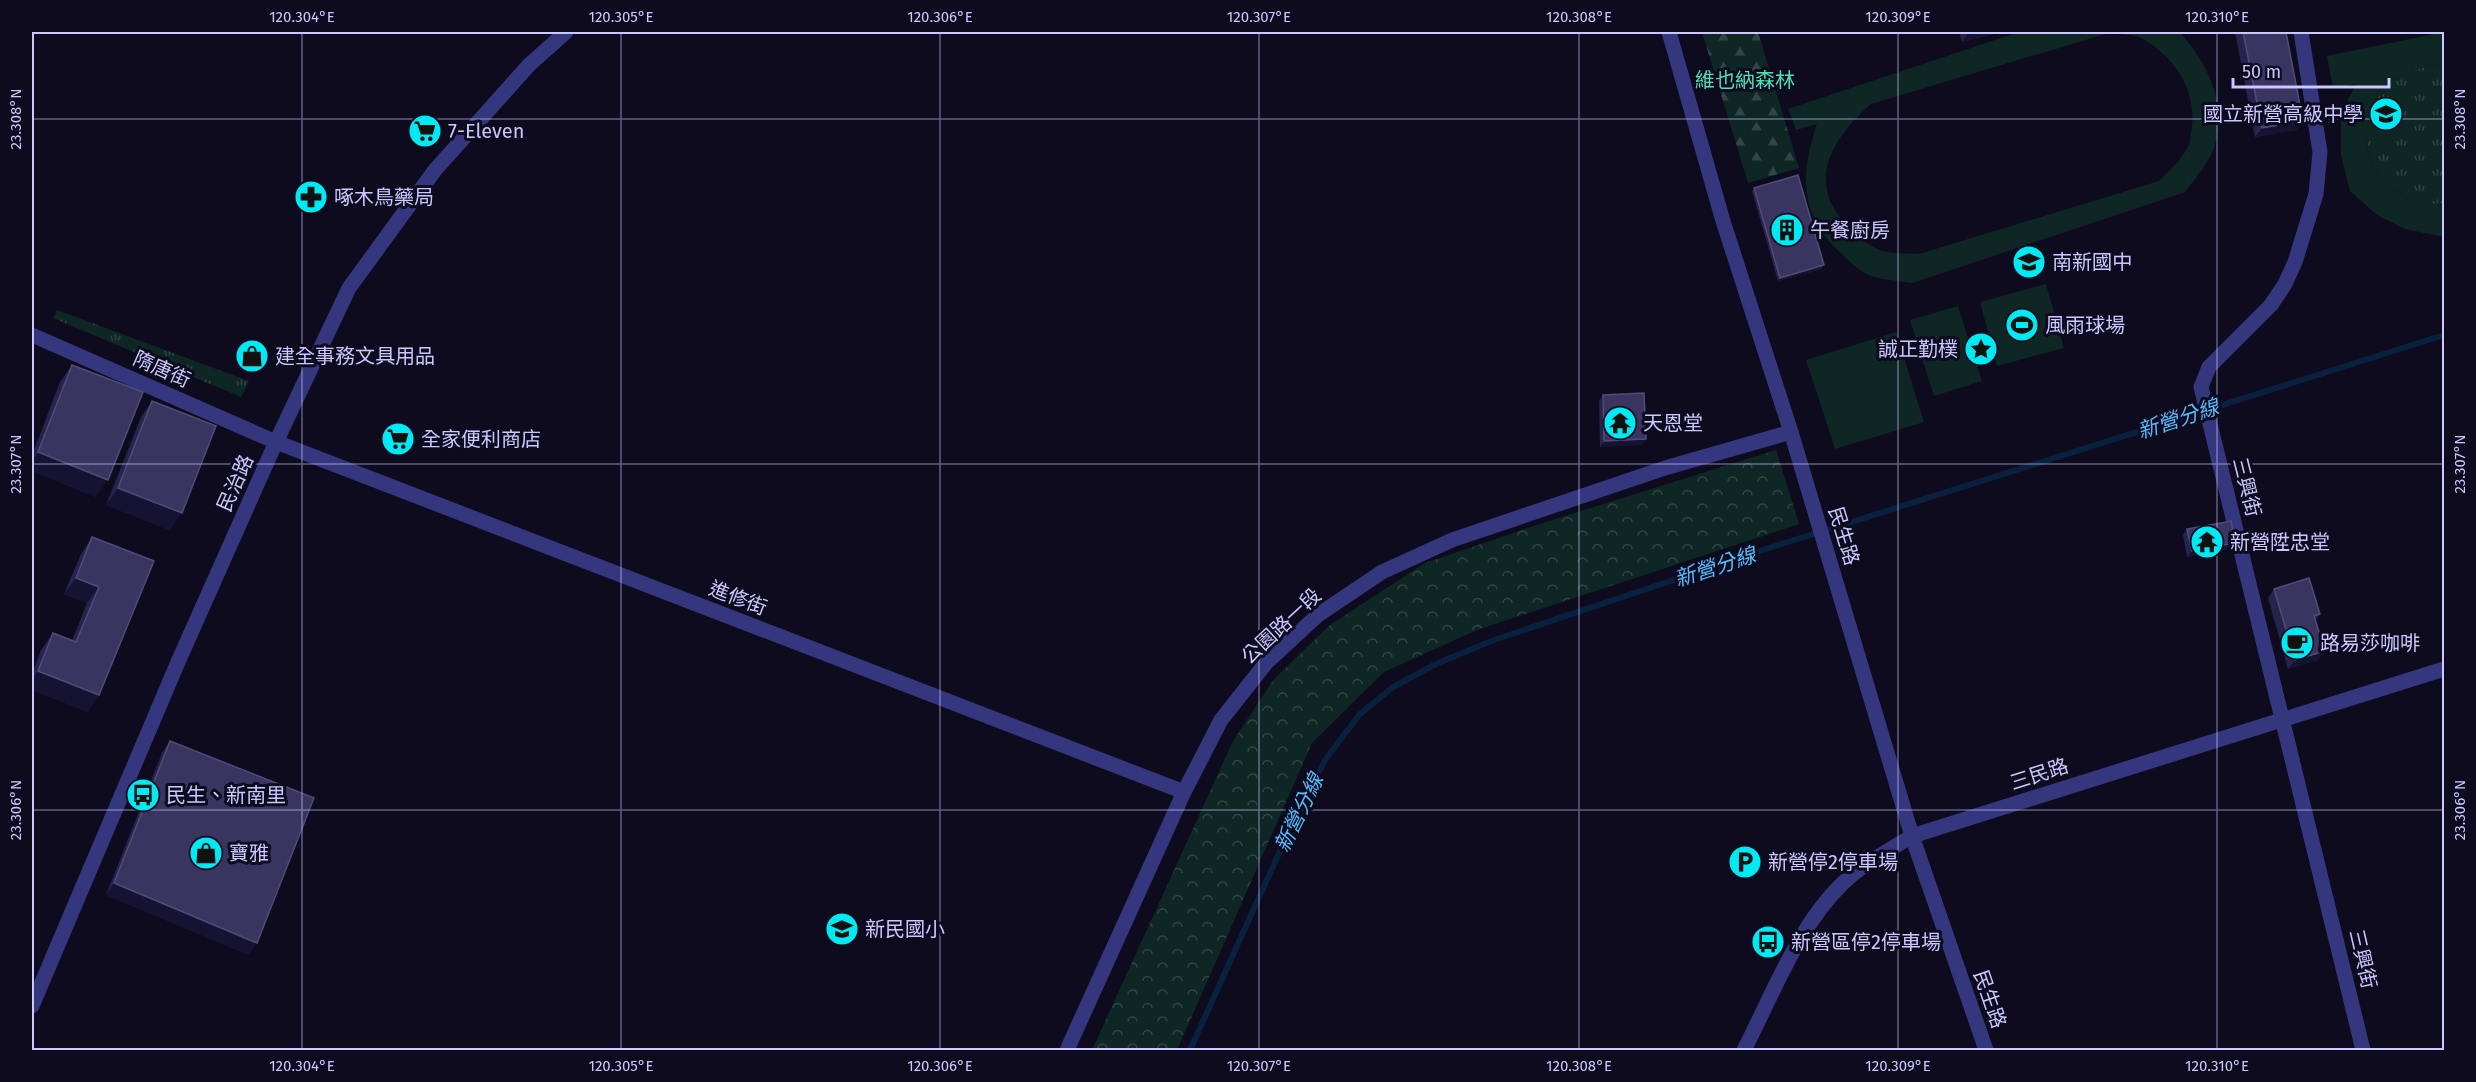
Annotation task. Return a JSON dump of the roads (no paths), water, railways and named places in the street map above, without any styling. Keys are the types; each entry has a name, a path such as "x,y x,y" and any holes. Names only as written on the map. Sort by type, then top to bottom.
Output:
{"street":[{"name":"民治路","path":"32,1006 178,662 276,442 349,288 435,170 529,65 566,32"},
{"name":"民生路","path":"1669,32 1723,220 1791,432 1912,836 1986,1050"},
{"name":"三興街","path":"2301,32 2320,152 2320,175 2316,194 2295,262 2285,284 2271,305 2209,367 2201,387 2363,1050"},
{"name":"隋唐街","path":"32,335 276,442"},
{"name":"公園路一段","path":"1067,1050 1184,792 1221,720 1266,663 1318,615 1382,572 1463,536 1665,468 1791,432"},
{"name":"進修街","path":"276,442 1184,792"},
{"name":"三民路","path":"1744,1050 1770,994 1818,912 1843,883 1868,862 1912,836 2445,669"}],"waterway":[{"name":"新營分線","path":"1190,1050 1289,831 1325,760 1359,715 1393,687 1438,663 1494,640 1766,549 2444,335"}],"place":[{"name":"國立新營高級中學","path":"2386,114"},
{"name":"7-Eleven","path":"425,131"},
{"name":"啄木鳥藥局","path":"311,197"},
{"name":"午餐廚房","path":"1787,230"},
{"name":"南新國中","path":"2029,262"},
{"name":"風雨球場","path":"2022,325"},
{"name":"誠正勤樸","path":"1981,349"},
{"name":"建全事務文具用品","path":"252,356"},
{"name":"天恩堂","path":"1620,423"},
{"name":"全家便利商店","path":"398,439"},
{"name":"新營陞忠堂","path":"2207,542"},
{"name":"路易莎咖啡","path":"2297,643"},
{"name":"民生、新南里","path":"143,795"},
{"name":"寶雅","path":"206,853"},
{"name":"新營停2停車場","path":"1745,862"},
{"name":"新民國小","path":"842,929"},
{"name":"新營區停2停車場","path":"1768,942"}],"park label":[{"name":"維也納森林","path":"1745,80"}]}
